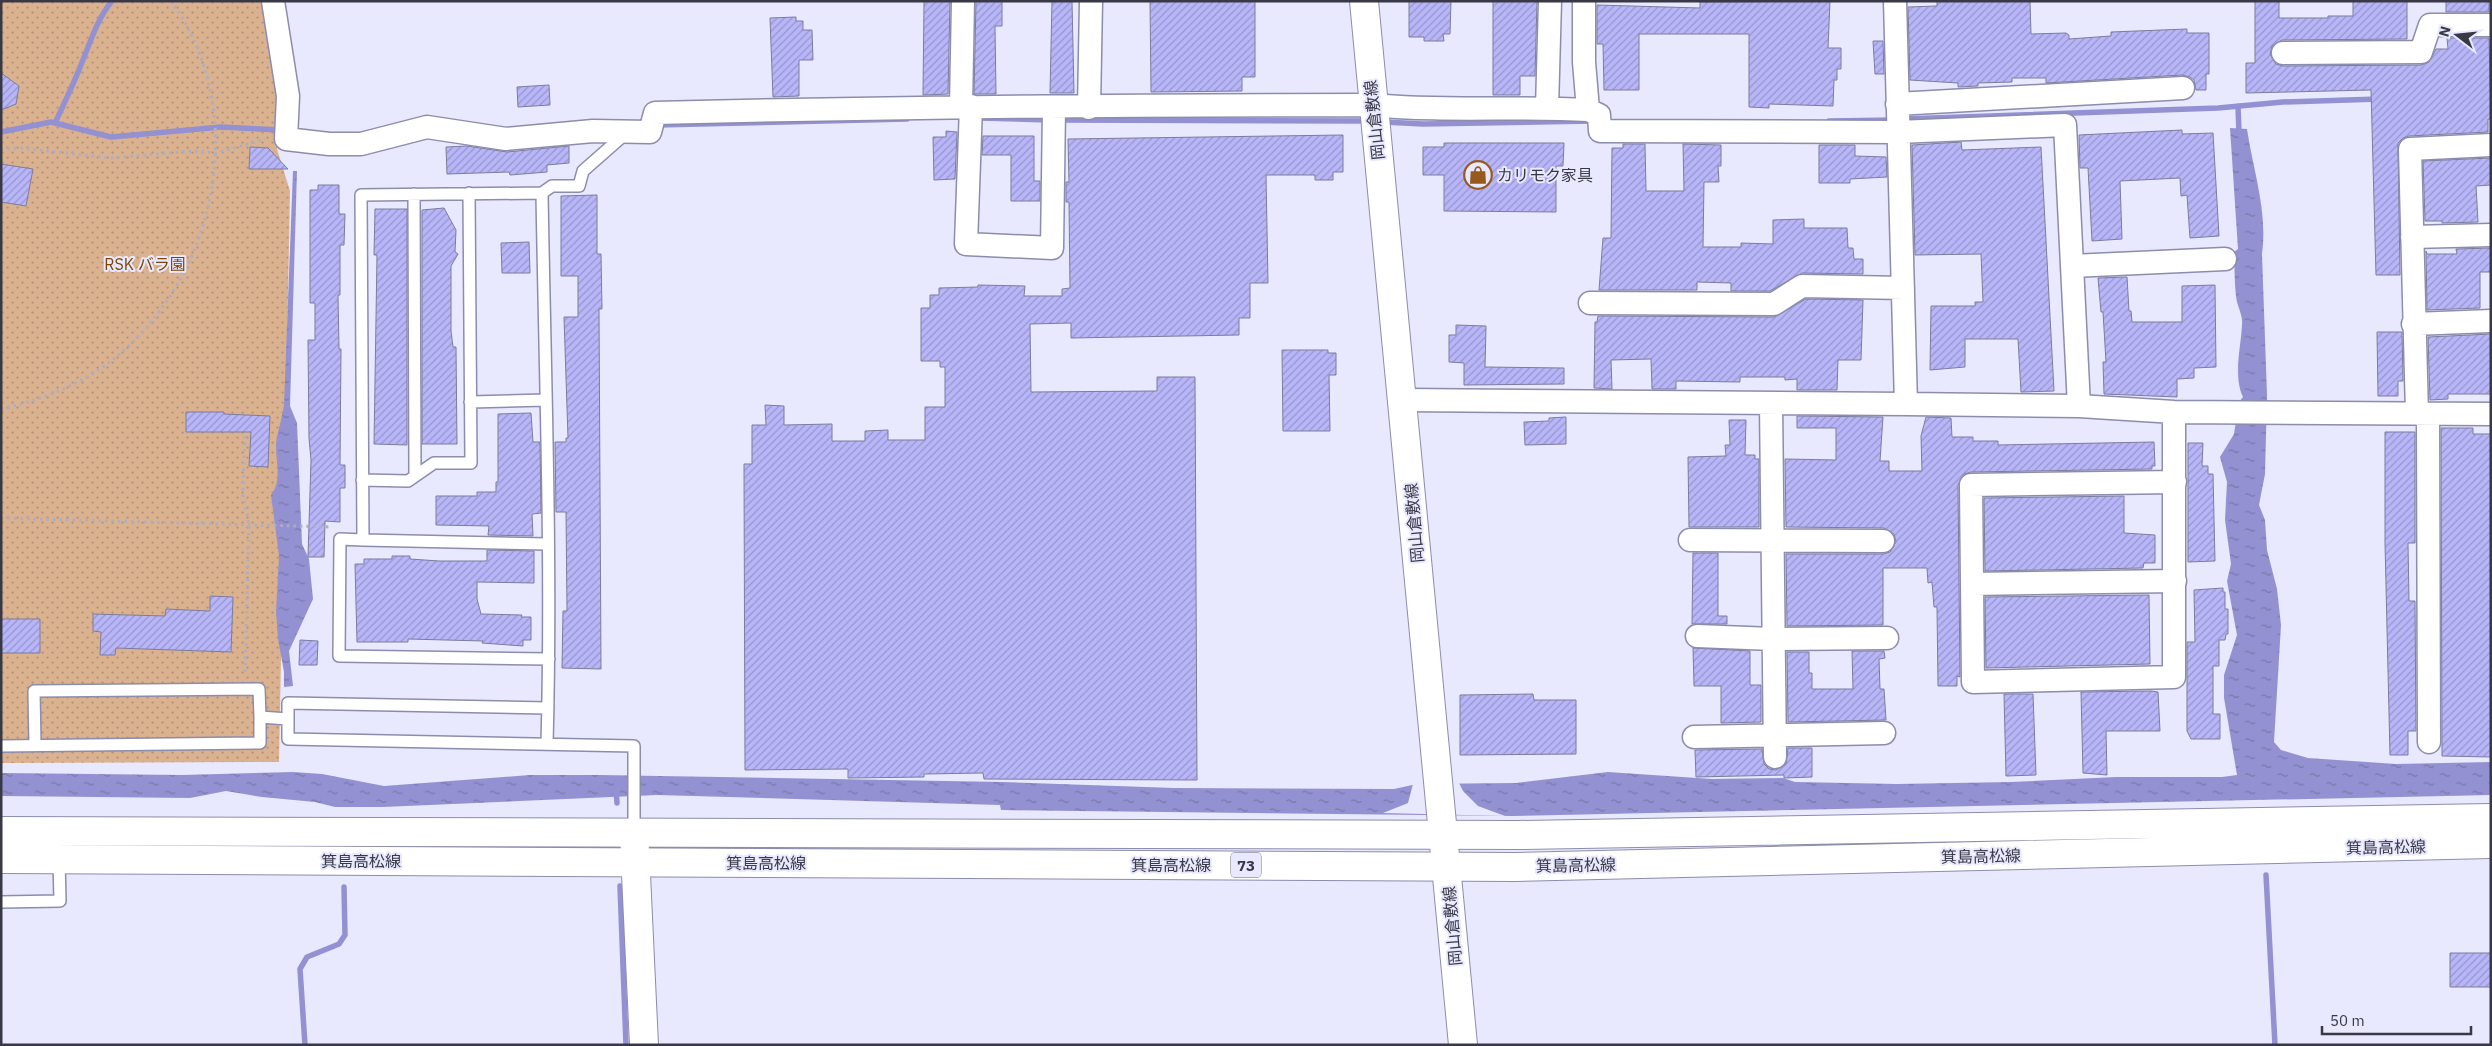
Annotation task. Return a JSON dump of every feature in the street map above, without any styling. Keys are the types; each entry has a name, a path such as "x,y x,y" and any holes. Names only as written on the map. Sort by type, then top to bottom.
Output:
{"main road":[{"name":"岡山倉敷線","path":"1364,1 1373,114 1403,400 1437,784 1463,1045"},
{"name":"箕島高松線","path":"1,831 634,832 1442,824 1517,835 2491,818"},
{"path":"634,832 644,1045"},
{"name":"箕島高松線","path":"1,859 1446,867 2491,844"}],"street":[{"path":"273,1 288,96 286,133 329,144 361,144 427,128 506,140 593,131 650,132 655,113 968,112 1054,115 1089,108 1373,114 1414,109 1547,108 1596,118"},
{"path":"963,1 968,112 966,244 1052,248 1054,115"},
{"path":"1089,108 1091,1"},
{"path":"1547,108 1550,1"},
{"path":"1584,1 1584,62 1600,131 1898,119 2183,88"},
{"path":"1895,1 1906,404"},
{"path":"2283,53 2421,52 2430,25 2491,25"},
{"path":"1898,119 2065,126 2079,406"},
{"path":"2429,742 2422,414 2413,324 2410,149 2491,145"},
{"path":"2412,237 2491,235"},
{"path":"2072,266 2225,259"},
{"path":"1590,303 1774,304 1802,286 1903,288"},
{"path":"2413,324 2491,321"},
{"path":"1403,400 2079,406 2174,412 2491,414"},
{"path":"1771,403 1775,758"},
{"path":"2174,412 2175,482 2174,676 1973,682 1971,485 2175,482"},
{"path":"1690,540 1883,541"},
{"path":"1972,584 2174,581"},
{"path":"1697,636 1773,639 1887,638"},
{"path":"1694,737 1884,733"}],"lane":[{"path":"363,540 360,195 542,193 552,186 579,186 583,171 628,131"},
{"path":"362,480 408,481 434,463 471,463 469,193"},
{"path":"542,193 549,659 547,744"},
{"path":"414,194 416,476"},
{"path":"470,402 545,400"},
{"path":"547,544 340,539 339,656 549,659"},
{"path":"1,746 260,743 259,688 34,690 35,745"},
{"path":"548,708 288,703 281,718 288,739 634,746 634,832"},
{"path":"260,718 281,718"},
{"path":"1,902 60,902 59,859"}],"path":[{"path":"1,409 34,402 74,384 111,361 142,333 172,296 192,259 207,217 215,173 214,119 209,88 196,47 171,1"},
{"path":"1,149 21,148 110,158 193,151 216,153 260,138 286,133"},
{"path":"244,436 243,495 249,525 245,688"},
{"path":"1,518 332,527 340,539"}],"green space":[{"name":"RSK バラ園","path":"1,1 261,1 278,96 277,149 290,191 279,762 1,763"}],"water":[{"path":"2230,128 2247,129 2263,223 2262,254 2267,395 2265,474 2259,505 2265,520 2267,550 2277,589 2281,625 2274,742 2281,750 2308,758 2396,764 2491,762 2491,795 1512,816 1001,810 1000,805 657,795 383,807 335,807 315,802 262,797 226,791 190,798 1,796 1,773 182,775 293,772 322,774 384,786 530,775 600,775 1002,782 1174,788 1394,789 1417,784 1516,783 1608,772 1712,779 1783,778 1795,782 1897,784 2011,782 2116,777 2222,777 2237,775 2224,698 2224,675 2237,635 2227,581 2231,564 2225,520 2227,482 2220,457 2234,434 2239,402 2243,397 2238,380 2242,322 2235,283 2234,252 2238,249"},
{"path":"293,171 297,171 290,406 297,423 302,544 309,559 313,599 289,651 293,686 284,687 284,672 278,639 276,612 279,556 271,495 276,484 278,472 276,442 284,404"}],"pier":[{"path":"1459,783 1463,791 1478,806 1505,816 1383,813 1408,803 1413,784"}],"building":[{"path":"924,1 950,1 948,94 923,95"},
{"path":"976,1 1002,1 1002,26 995,26 996,94 974,94"},
{"path":"1052,1 1072,1 1074,93 1050,93"},
{"path":"1150,1 1255,1 1255,77 1242,77 1242,91 1151,92"},
{"path":"1409,1 1451,1 1450,34 1443,34 1444,41 1424,41 1424,37 1409,37"},
{"path":"1493,1 1537,1 1535,76 1520,76 1520,95 1493,95"},
{"path":"1830,1 1828,48 1841,48 1841,69 1837,69 1837,80 1834,80 1833,106 1769,104 1769,108 1749,107 1749,34 1639,34 1639,90 1604,90 1603,44 1597,44 1597,5 1700,8 1700,2"},
{"path":"1937,1 2030,1 2031,34 2066,33 2069,35 2069,39 2111,36 2111,32 2187,29 2187,33 2209,33 2209,74 2206,74 2206,90 2196,90 2194,80 2182,75 2046,83 2046,78 2012,78 2012,82 1978,83 1978,86 1958,87 1958,83 1910,80 1908,7 1937,6"},
{"path":"2255,1 2279,1 2279,18 2328,18 2328,16 2353,16 2353,1 2407,1 2407,39 2282,40 2272,46 2270,54 2276,64 2283,66 2421,65 2429,62 2436,49 2448,49 2447,38 2489,38 2491,119 2488,119 2488,132 2409,136 2403,138 2398,143 2400,275 2376,275 2371,90 2246,93 2246,63 2255,63"},
{"path":"2446,1 2489,1 2489,12 2446,12"},
{"path":"796,17 796,21 803,21 803,30 812,30 813,60 799,60 799,96 773,97 770,18"},
{"path":"1873,41 1883,41 1884,74 1875,74"},
{"path":"1,73 19,86 16,104 1,110"},
{"path":"549,85 550,105 518,107 517,87"},
{"path":"2182,130 2182,134 2213,133 2219,236 2190,238 2187,195 2181,196 2180,178 2120,181 2122,239 2092,241 2088,168 2080,168 2079,135"},
{"path":"946,131 957,132 955,179 934,180 933,137 946,137"},
{"path":"1343,135 1343,172 1333,172 1333,180 1315,180 1315,175 1266,175 1268,283 1250,283 1250,318 1239,318 1239,335 1071,338 1071,323 1030,324 1031,392 1157,391 1157,377 1195,377 1197,780 984,779 983,773 924,774 924,777 848,778 848,769 745,770 744,464 752,464 752,425 766,425 765,405 784,406 784,425 832,424 832,441 865,441 865,431 888,430 888,440 925,440 925,407 945,407 945,367 940,367 940,361 921,361 921,308 930,308 930,295 939,295 939,288 978,287 978,285 1025,286 1024,296 1062,296 1062,289 1070,288 1069,202 1066,202 1066,182 1069,182 1068,139"},
{"path":"983,136 1034,136 1034,181 1040,181 1040,201 1011,201 1011,155 982,155"},
{"path":"1961,142 1962,150 2041,147 2054,391 2021,392 2018,339 1965,339 1965,367 1930,370 1931,306 1975,306 1975,302 1983,302 1981,254 1915,255 1912,145"},
{"path":"1444,143 1564,143 1563,166 1556,166 1556,212 1444,211 1444,175 1423,175 1423,147 1444,147"},
{"path":"1623,144 1645,144 1646,191 1684,191 1683,144 1721,145 1721,166 1718,166 1719,182 1704,182 1703,247 1741,247 1741,243 1773,244 1773,220 1804,219 1804,228 1847,228 1848,248 1853,248 1854,259 1863,259 1863,274 1802,273 1770,291 1731,291 1731,283 1697,282 1697,290 1599,290 1603,238 1611,238 1612,148 1623,148"},
{"path":"1819,145 1855,145 1855,156 1886,157 1887,177 1850,179 1850,183 1819,183"},
{"path":"467,146 507,152 569,146 569,163 547,165 547,172 510,175 509,172 447,174 446,147"},
{"path":"250,147 268,148 288,169 249,169"},
{"path":"2491,158 2491,185 2476,186 2478,222 2442,223 2442,221 2425,221 2423,161"},
{"path":"1,164 33,169 26,206 1,202"},
{"path":"318,185 339,185 339,214 345,214 344,245 340,245 340,295 338,295 339,349 341,349 340,465 345,465 345,488 340,488 340,522 325,521 324,557 308,557 311,460 308,340 315,340 315,303 310,303 310,190 318,190"},
{"path":"597,195 597,254 601,254 602,309 599,309 601,669 562,668 563,611 567,611 566,512 556,512 555,442 566,442 566,438 568,438 564,317 578,317 578,276 561,276 561,196"},
{"path":"444,208 456,230 455,252 458,254 451,266 451,331 453,347 456,347 457,444 422,444 422,210"},
{"path":"375,209 407,209 407,445 374,444 377,255 374,255"},
{"path":"529,242 530,273 502,273 501,243"},
{"path":"2491,248 2491,272 2480,272 2480,308 2427,310 2426,251 2427,254 2457,254 2456,249"},
{"path":"2127,277 2129,311 2131,311 2132,322 2182,322 2182,286 2215,285 2216,367 2194,368 2194,378 2177,379 2177,397 2104,394 2103,362 2106,362 2103,312 2101,312 2098,278"},
{"path":"1806,299 1863,300 1861,360 1838,360 1837,390 1797,390 1797,379 1785,380 1785,377 1740,377 1740,382 1676,381 1676,389 1652,389 1651,359 1611,360 1612,389 1594,388 1595,322 1597,322 1598,316 1774,317"},
{"path":"1456,325 1486,326 1485,367 1564,368 1564,384 1464,385 1464,363 1449,362 1449,335 1456,335"},
{"path":"2377,332 2402,332 2403,381 2398,381 2398,396 2378,396"},
{"path":"2491,334 2491,394 2448,394 2448,399 2430,400 2428,337"},
{"path":"1282,350 1328,350 1328,353 1336,353 1336,375 1329,375 1330,431 1283,431"},
{"path":"186,412 224,412 224,414 270,416 268,467 249,466 251,432 186,432"},
{"path":"531,413 533,442 540,442 541,513 532,514 533,536 488,535 489,526 436,525 436,496 477,496 477,492 496,492 496,482 498,482 498,414"},
{"path":"1797,416 1883,417 1880,461 1889,461 1889,471 1922,471 1921,436 1926,417 1951,418 1952,437 1973,437 1973,441 1998,441 1998,445 2154,442 2155,466 2152,466 2152,469 1971,472 1964,474 1958,485 1960,677 1957,676 1957,686 1938,686 1937,607 1934,607 1932,582 1928,583 1927,568 1883,568 1883,625 1787,626 1786,554 1883,554 1890,552 1896,542 1894,534 1884,528 1786,527 1785,459 1836,460 1836,428 1797,428"},
{"path":"1566,417 1566,444 1525,445 1524,422 1549,421 1549,418"},
{"path":"1729,420 1746,420 1745,455 1755,455 1755,459 1759,459 1759,527 1689,527 1688,457 1726,456 1725,445 1730,445"},
{"path":"2441,428 2473,428 2473,434 2491,434 2491,757 2442,756"},
{"path":"2385,432 2415,432 2415,543 2408,543 2409,601 2415,601 2416,731 2408,731 2408,755 2390,755 2385,543"},
{"path":"2188,443 2203,443 2202,466 2208,466 2208,474 2213,474 2215,561 2188,562"},
{"path":"2124,496 2124,533 2155,535 2155,563 2144,563 2143,568 1985,571 1984,498"},
{"path":"487,550 534,551 534,583 477,582 477,599 481,614 531,617 531,640 523,640 523,646 482,643 483,641 408,639 408,642 357,642 355,564 364,564 364,559 392,559 392,556 410,556 410,559 439,561 487,561"},
{"path":"1693,553 1718,553 1718,616 1727,616 1727,624 1692,624"},
{"path":"2223,588 2223,592 2225,592 2225,609 2228,609 2228,634 2226,634 2225,640 2219,640 2219,666 2213,666 2213,714 2220,714 2220,739 2191,739 2187,731 2187,642 2195,642 2194,590"},
{"path":"2149,595 2150,664 1986,668 1985,597"},
{"path":"210,596 233,597 231,652 116,648 115,655 100,655 101,632 93,631 93,614 165,616 166,609 210,611"},
{"path":"1,619 40,619 40,653 1,653"},
{"path":"300,640 318,641 317,665 299,665"},
{"path":"1693,648 1750,651 1750,685 1761,685 1761,722 1721,723 1721,686 1694,686"},
{"path":"1852,651 1884,651 1885,658 1879,659 1880,689 1884,689 1886,720 1788,722 1787,652 1809,652 1809,673 1812,673 1812,689 1853,689"},
{"path":"2081,692 2158,692 2160,731 2106,731 2107,775 2083,773"},
{"path":"1533,694 1534,700 1576,700 1576,754 1460,755 1460,695"},
{"path":"2004,694 2033,694 2036,775 2006,776"},
{"path":"1788,748 1812,748 1812,777 1784,778 1784,775 1696,777 1695,750 1762,749 1764,764 1769,769 1776,770 1786,764"},
{"path":"2450,953 2491,953 2491,987 2450,987"}],"waterway":[{"path":"55,123 98,23 112,1"},
{"path":"1904,119 2218,108 2283,102 2379,99"},
{"path":"2238,106 2239,134"},
{"path":"979,118 1050,120"},
{"path":"657,125 907,119"},
{"path":"1059,120 1367,121"},
{"path":"1829,121 1894,120"},
{"path":"1384,122 1423,124 1592,121"},
{"path":"1,132 51,122 111,137 221,127 281,130"},
{"path":"616,789 617,803"},
{"path":"2266,875 2275,1045"},
{"path":"620,886 626,1045"},
{"path":"305,1045 300,969 307,957 339,944 345,935 344,887"}],"place":[{"name":"カリモク家具","path":"1478,175"}]}
